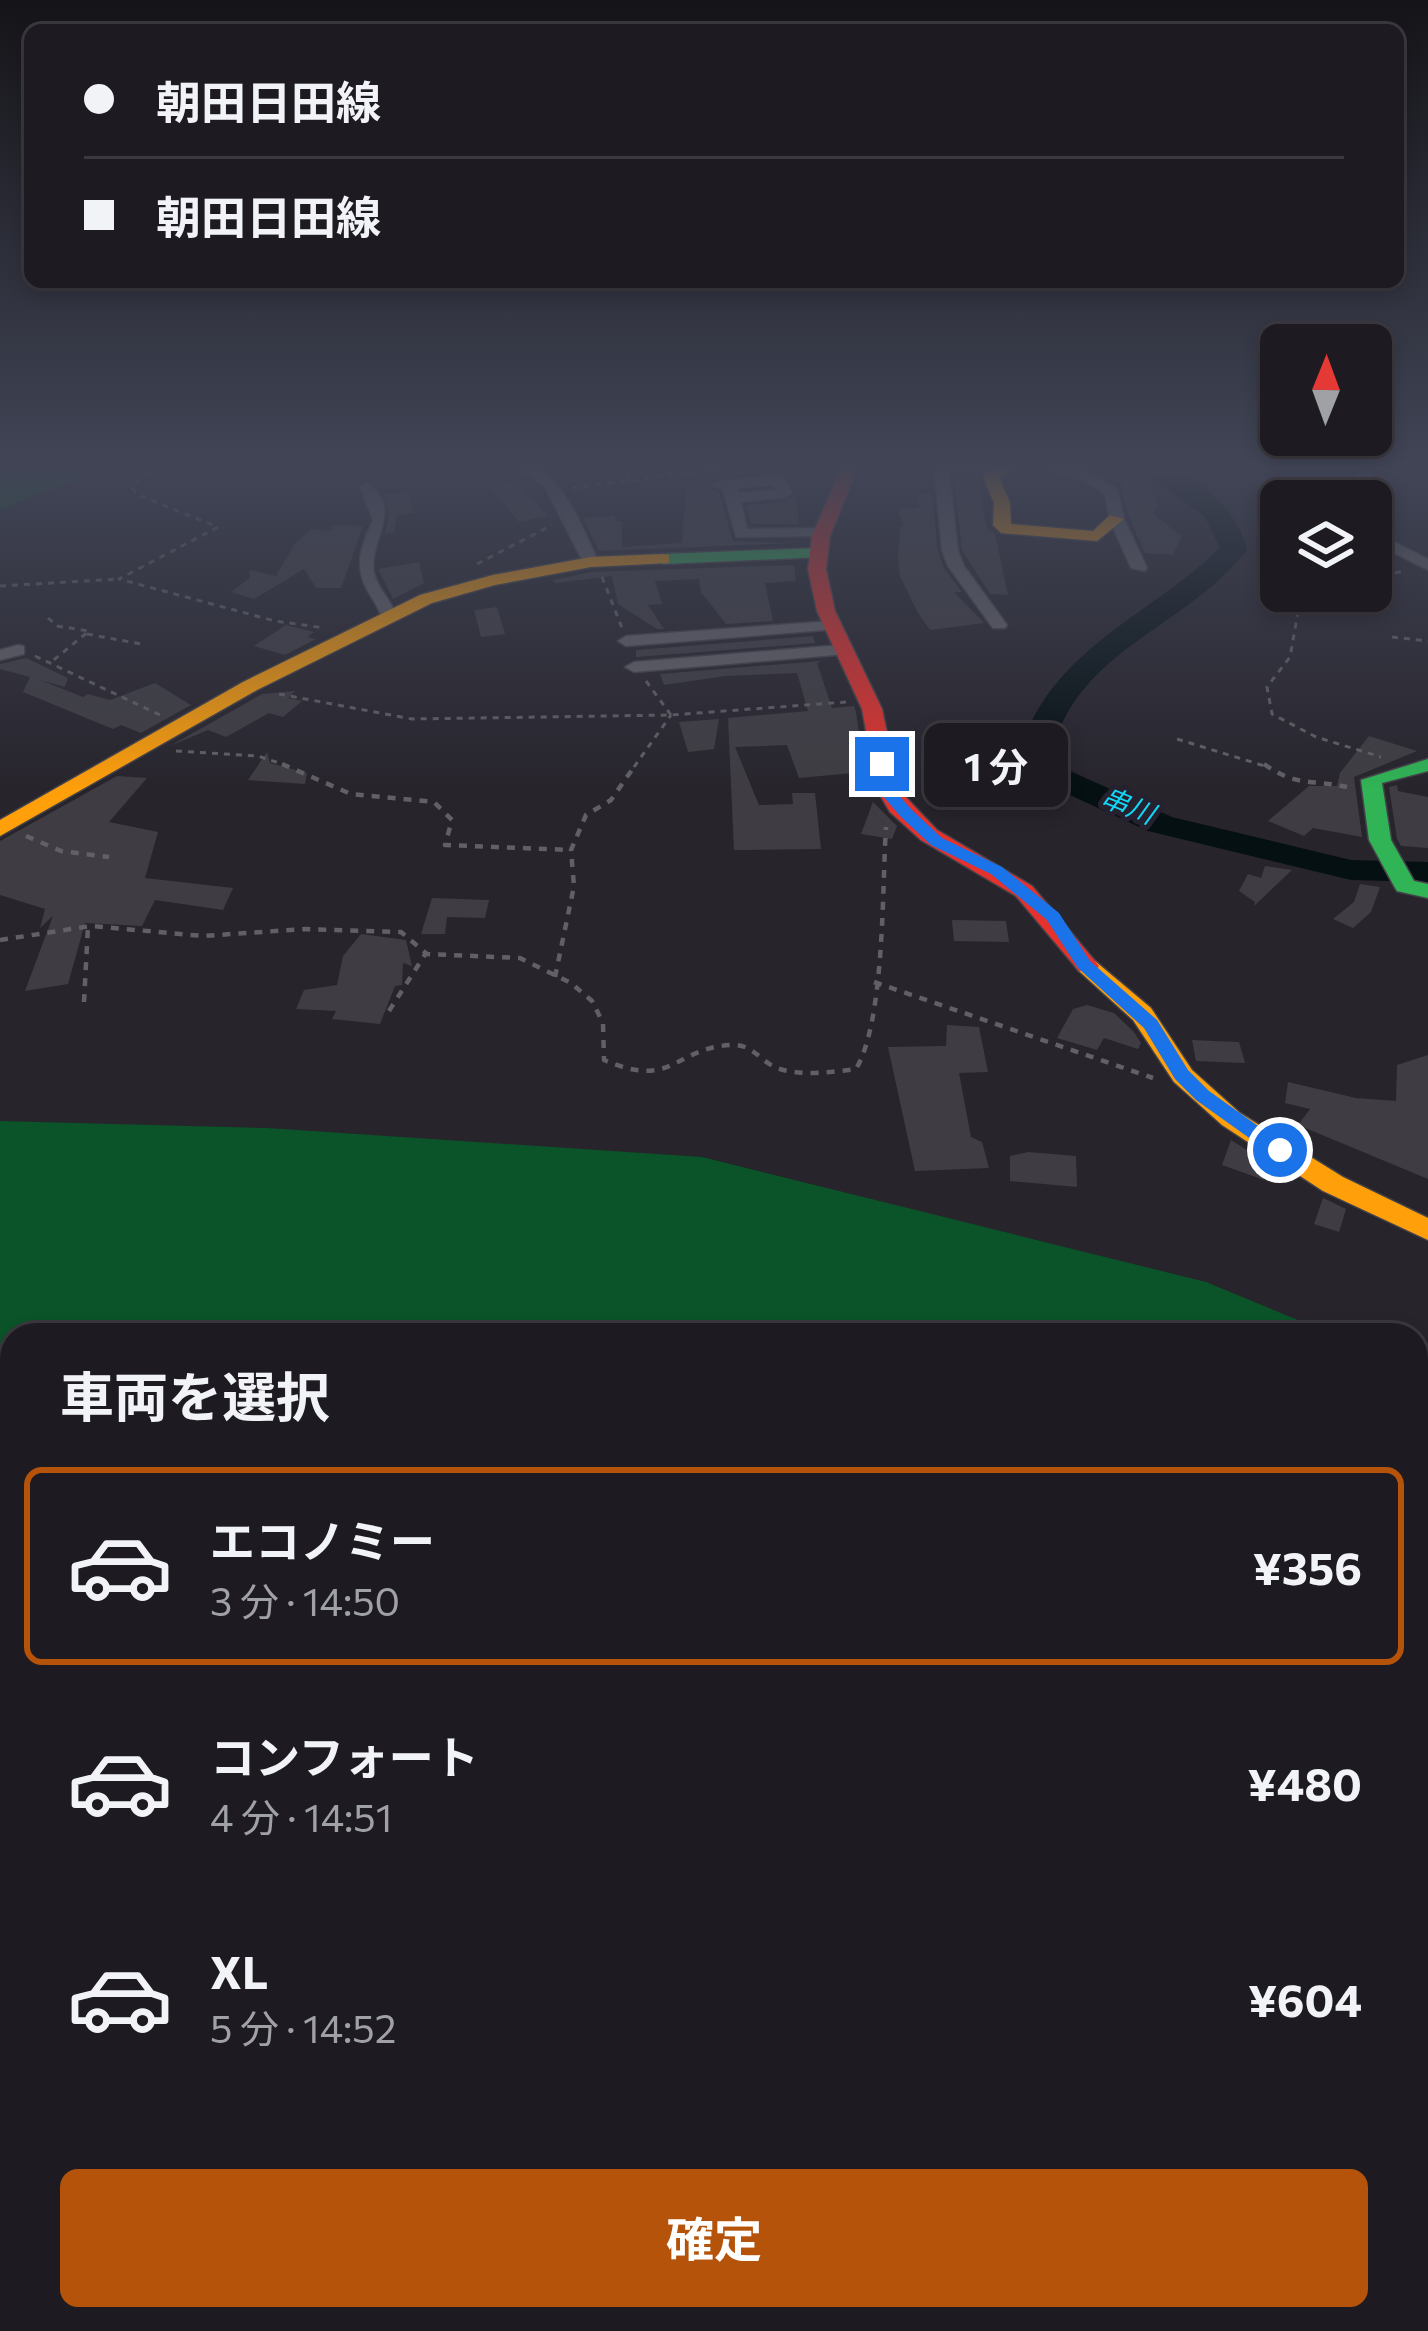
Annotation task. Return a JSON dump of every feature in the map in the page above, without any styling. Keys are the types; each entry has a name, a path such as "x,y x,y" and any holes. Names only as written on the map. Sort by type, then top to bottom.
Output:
{"street":[{"path":"367,573 386,602 388,617"},
{"path":"2,828 250,686 388,617 464,587 536,573"},
{"path":"825,573 836,638 868,700 889,794 937,841 996,870 1053,916 1084,964 1150,1024 1181,1074 1202,1096 1364,1202 1428,1230"},
{"path":"964,573 999,625"},
{"path":"626,641 836,638"},
{"path":"634,667 836,638"},
{"path":"1416,889 1380,840 1370,780 1418,767"}],"path":[{"path":"119,579 131,573"},
{"path":"0,586 119,579 275,621 357,633"},
{"path":"1298,612 1290,657 1268,687 1272,714 1316,737 1418,767"},
{"path":"48,618 57,626 89,632 50,663"},
{"path":"86,634 141,644"},
{"path":"1392,637 1428,640"},
{"path":"9,653 50,663 184,725"},
{"path":"250,686 412,719 671,715 868,700"},
{"path":"555,977 574,886 572,850 586,815 611,800 671,715"},
{"path":"1177,739 1263,764 1289,782 1321,781 1372,794"},
{"path":"140,751 258,756 351,794 434,802 452,820 445,845 572,850"},
{"path":"0,940 88,926 203,936 305,929 401,932 426,953 520,958 571,983 592,1001 603,1024 604,1060 644,1074 672,1071 710,1048 734,1046 761,1052 777,1069 856,1070 866,1052 889,794"},
{"path":"2,828 62,850 109,857"},
{"path":"84,1003 88,926"},
{"path":"389,1011 426,953"},
{"path":"874,982 1159,1081"}],"green space":[{"path":"0,1121 267,1128 702,1157 1206,1282 1305,1323 0,1323"}],"building":[{"path":"249,573 298,573 254,599 231,592 250,578"},
{"path":"306,573 346,573 341,588 316,588"},
{"path":"380,573 422,573 424,583 393,599"},
{"path":"588,573 795,573 796,581 765,583 773,621 726,624 701,592 699,579 655,581 662,604 648,605 664,629 657,629 618,604 612,576 553,580"},
{"path":"948,573 962,592 954,592 984,623 930,630 900,576"},
{"path":"976,573 1003,573 1008,595 990,594"},
{"path":"497,607 505,634 481,637 474,610"},
{"path":"286,625 314,632 307,637 316,639 285,655 254,646"},
{"path":"813,636 815,643 636,657 636,650"},
{"path":"26,658 68,678 65,687 40,680 83,697 110,700 155,683 191,705 141,733 121,725 113,729 23,692 30,677 0,669 0,664"},
{"path":"821,661 817,663 832,708 854,706 859,733 852,733 864,772 799,778 787,745 735,747 759,805 793,804 792,793 815,793 821,849 734,850 728,718 808,711 797,673 664,685 660,674"},
{"path":"295,691 288,698 302,701 283,717 269,713 226,737 208,730 170,746 262,694"},
{"path":"719,719 714,749 688,752 679,722"},
{"path":"1369,736 1417,751 1354,777 1362,837 1313,828 1304,836 1268,821 1309,786 1337,786 1340,773"},
{"path":"267,752 270,763 307,773 305,784 248,780"},
{"path":"117,776 147,778 109,822 158,832 145,878 233,888 223,910 155,900 142,926 85,923 68,984 25,991 53,916 40,928 45,909 0,895 0,841"},
{"path":"1397,785 1398,791 1428,797 1428,848 1401,846 1397,839 1389,787"},
{"path":"873,802 897,826 892,839 861,834"},
{"path":"1265,866 1292,870 1254,906 1239,891 1248,874 1261,878"},
{"path":"1360,884 1380,887 1371,912 1353,928 1333,919 1354,902"},
{"path":"432,898 489,900 485,918 447,917 445,934 421,934"},
{"path":"952,920 1006,921 1009,942 954,941"},
{"path":"361,934 406,940 412,966 403,963 402,985 395,986 380,1024 332,1019 336,1011 296,1009 304,990 337,985 343,956"},
{"path":"1087,1005 1114,1013 1134,1032 1141,1043 1138,1049 1104,1038 1097,1050 1057,1038 1073,1009"},
{"path":"947,1025 979,1027 988,1072 959,1073 971,1137 982,1142 989,1168 915,1171 888,1047 946,1046"},
{"path":"1192,1040 1239,1042 1245,1063 1196,1061"},
{"path":"1428,1055 1428,1179 1298,1125 1310,1109 1285,1103 1288,1082 1356,1098 1396,1101 1397,1065"},
{"path":"1231,1140 1272,1166 1264,1180 1222,1165"},
{"path":"1028,1152 1076,1156 1077,1187 1010,1181 1010,1156"},
{"path":"1323,1198 1346,1209 1339,1232 1314,1224"}],"waterway":[{"name":"串川","path":"1210,573 1067,686 1049,713 1039,742 1055,776 1160,824 1208,838 1351,870 1428,872"}],"traffic: fast":[{"path":"1428,765 1371,780 1380,840 1405,886 1428,891"}],"traffic: slow":[{"path":"0,829 250,686 426,599 532,573"},
{"path":"1087,966 1142,1014 1183,1076 1231,1119 1333,1184 1428,1230"}],"traffic: jam":[{"path":"818,573 826,611 872,709 888,790 898,807 929,835 1024,891 1087,966"}],"route":[{"path":"882,764 889,794 907,814 937,841 996,870 1053,916 1084,964 1150,1024 1181,1074 1202,1096 1280,1150"}]}
